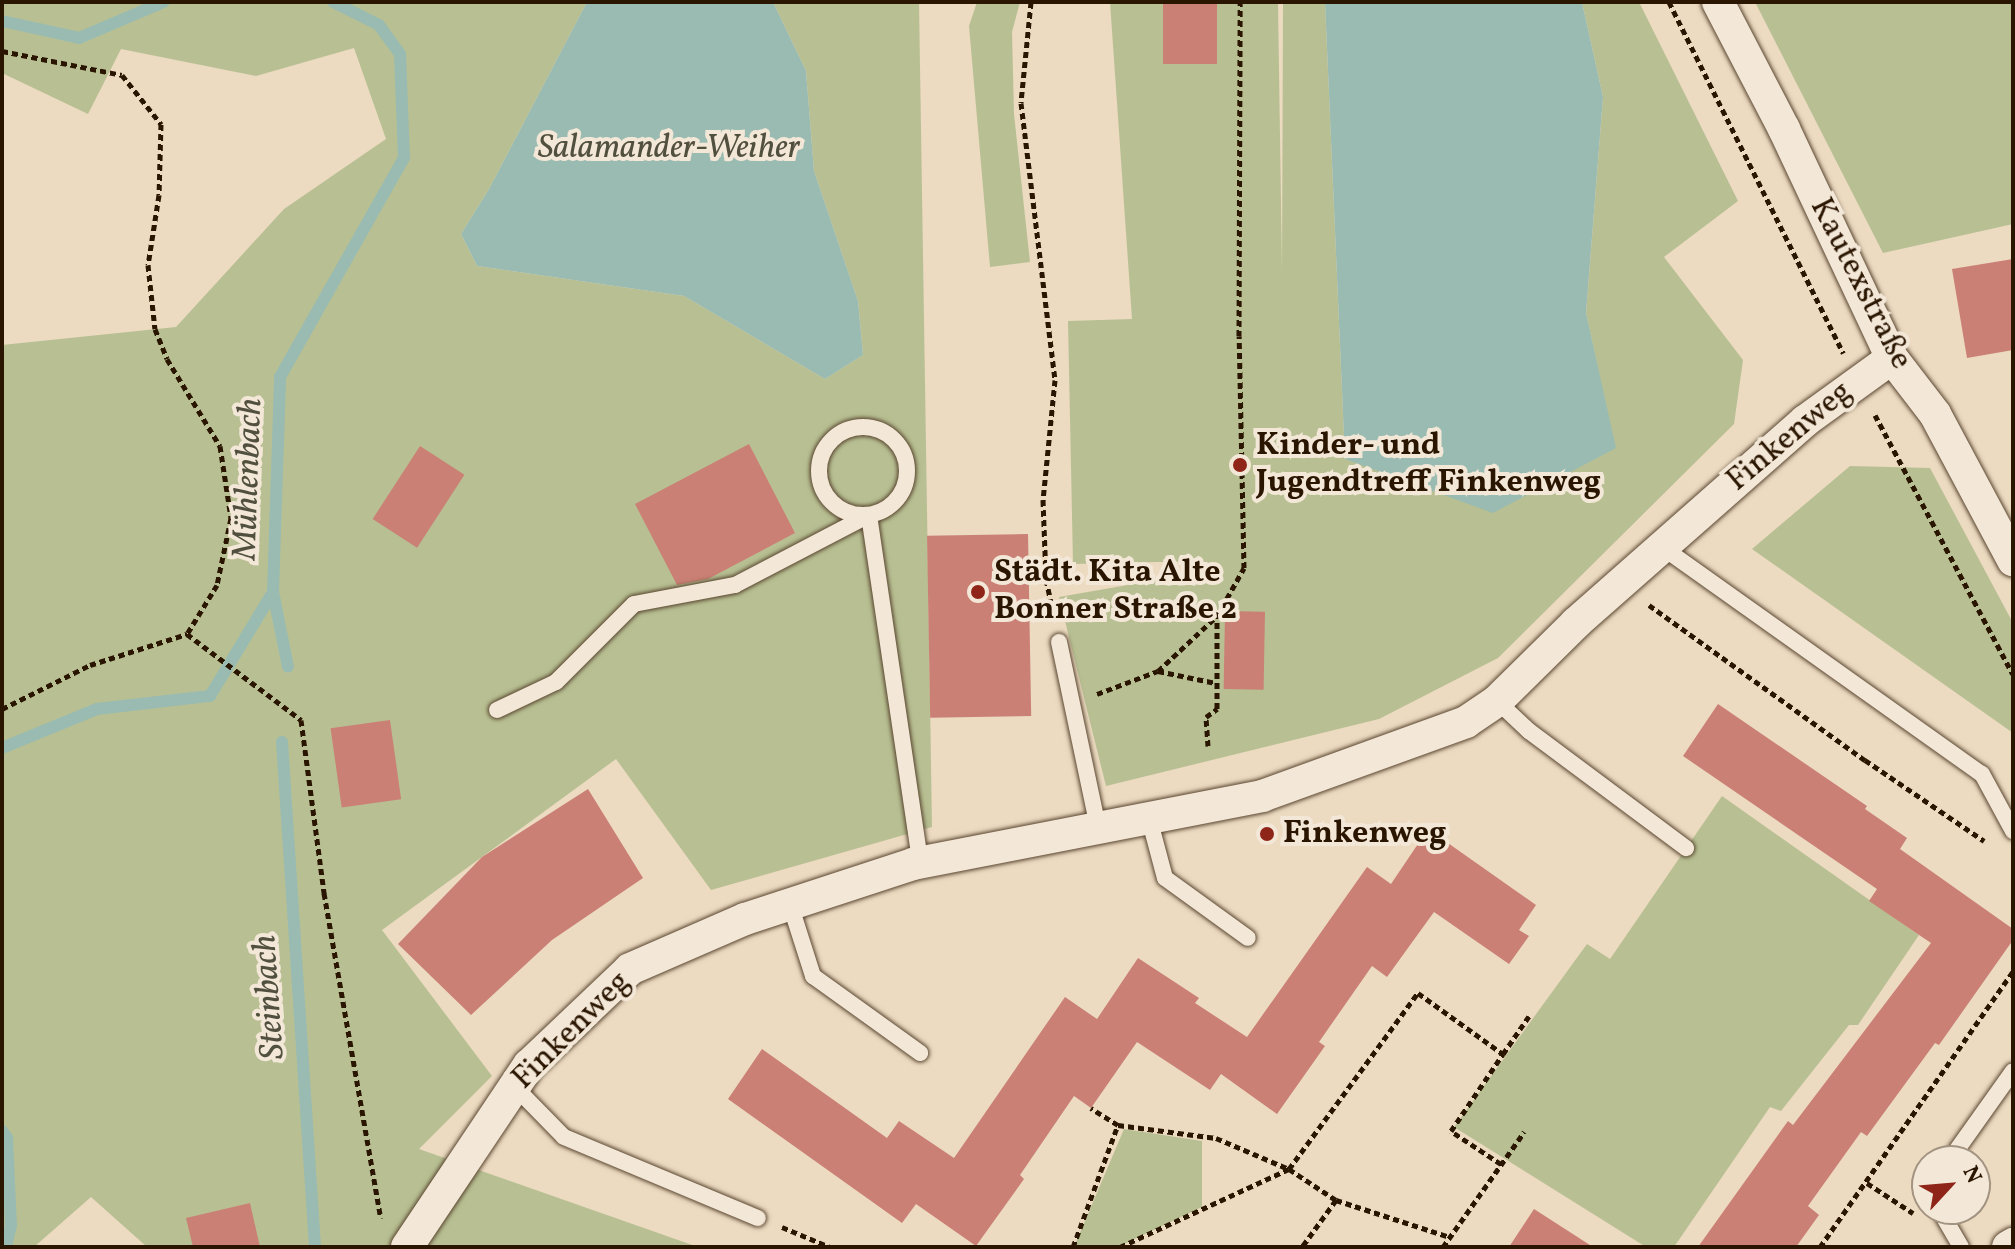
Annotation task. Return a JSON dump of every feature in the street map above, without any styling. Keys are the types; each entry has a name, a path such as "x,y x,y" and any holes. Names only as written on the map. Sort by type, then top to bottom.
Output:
{"street":[{"name":"Kautexstraße","path":"1718,2 1784,129 1892,358 1935,414 2013,560"},
{"name":"Finkenweg","path":"395,1240 529,1065 630,969 790,904 920,862 1262,796 1466,722 1497,701 1620,584 1805,421 1892,358"},
{"path":"2008,1247 2013,1244"}],"lane":[{"path":"497,710 556,682 634,604 735,585 896,501 904,489 906,459 888,435 861,427 835,438 821,461 820,475 831,501 842,510 869,515"},
{"path":"869,515 920,862"},
{"path":"1662,547 1982,774 2013,831"},
{"path":"1059,642 1098,827"},
{"path":"1497,701 1529,731 1686,848"},
{"path":"1149,818 1165,878 1248,938"},
{"path":"790,904 813,976 920,1053"},
{"path":"1960,1145 2013,1071"},
{"path":"514,1086 564,1137 758,1218"},
{"path":"1948,1225 1961,1247"}],"path":[{"path":"1031,2 1021,103 1055,380 1043,500 1046,579 1059,642"},
{"path":"1070,705 1158,671 1217,616 1244,568 1239,336 1240,2"},
{"path":"1669,2 1857,381 2013,674"},
{"path":"2,51 122,75 161,124 159,195 148,265 155,329 167,359 220,446 231,518 217,585 187,634 90,665 2,709"},
{"path":"1620,584 1865,760 1994,847"},
{"path":"1161,606 1217,616"},
{"path":"1208,746 1206,717 1217,709 1217,616"},
{"path":"187,634 301,720 324,893 395,1240"},
{"path":"1158,671 1216,683"},
{"path":"1820,1247 2013,971"},
{"path":"1120,1247 1289,1169 1418,993 1503,1054"},
{"path":"1501,1164 1451,1131 1529,1016"},
{"path":"1091,1108 1118,1125 1216,1138 1289,1169 1336,1200 1450,1237"},
{"path":"1073,1247 1118,1125"},
{"path":"1443,1247 1524,1132"},
{"path":"1302,1247 1336,1200"},
{"path":"758,1218 830,1247"}],"green space":[{"path":"2,2 587,2 489,189 461,234 477,266 684,296 825,379 863,355 858,301 814,171 806,71 773,2 919,2 932,827 711,890 616,759 382,930 492,1076 419,1149 698,1247 147,1247 91,1197 34,1247 2,1247 2,345 176,327 284,209 386,139 354,48 256,76 121,49 88,114 2,73"},
{"path":"977,2 1020,2 1012,32 1014,114 1030,262 990,267 969,26"},
{"path":"1110,2 1278,2 1282,269 1283,2 1325,2 1345,459 1615,448 1586,313 1603,97 1582,2 1639,2 1738,201 1664,257 1743,360 1734,424 1498,658 1379,719 1106,786 1059,597 1202,572 1201,561 1073,564 1068,321 1132,319"},
{"path":"1755,2 2013,2 2013,224 1883,253"},
{"path":"1850,466 1930,468 2013,623 2013,733 1752,549"},
{"path":"1722,796 1919,935 1858,1025 1849,1025 1781,1111 1770,1107 1674,1247 1646,1247 1454,1127 1587,944 1610,959"},
{"path":"1124,1129 1202,1141 1202,1207 1118,1247 1074,1247"}],"water":[{"name":"Salamander-Weiher","path":"587,2 773,2 806,71 814,171 858,301 863,355 825,379 684,296 477,266 461,234 489,189"},
{"path":"1325,2 1582,2 1603,97 1586,313 1616,448 1493,513 1345,459"}],"building":[{"path":"1163,2 1217,2 1217,64 1163,64"},
{"path":"2013,259 2013,350 1967,358 1952,269"},
{"path":"749,444 795,533 708,579 677,585 635,504"},
{"path":"420,446 464,475 417,548 373,519"},
{"name":"Städt. Kita Alte Bonner Straße 2","path":"1028,534 1031,716 930,718 927,536"},
{"path":"1225,611 1265,612 1264,690 1224,689"},
{"path":"1718,704 1867,806 1865,809 1907,838 1900,849 2013,929 2013,940 1939,1045 1935,1043 1867,1136 1861,1132 1808,1206 1819,1215 1796,1247 1698,1247 1788,1121 1793,1125 1931,943 1869,901 1877,889 1683,756"},
{"path":"390,720 401,799 342,808 331,728"},
{"path":"588,789 643,878 552,940 471,1015 398,944 482,857"},
{"path":"1428,829 1536,905 1519,930 1529,936 1509,964 1434,912 1387,977 1372,966 1319,1042 1325,1046 1277,1114 1221,1074 1210,1090 1137,1042 1091,1108 1074,1096 1020,1175 1024,1179 976,1246 916,1204 902,1223 728,1099 762,1049 887,1138 899,1121 954,1158 1065,997 1097,1019 1138,958 1199,998 1195,1003 1247,1037 1367,867 1391,884"},
{"path":"250,1203 260,1247 193,1247 186,1218"},
{"path":"1534,1209 1593,1247 1509,1247"}],"waterway":[{"name":"Mühlenbach","path":"2,21 79,38 164,2"},
{"name":"Mühlenbach","path":"2,748 97,709 210,696 273,592 280,377 404,158 400,54 379,25 333,2"},
{"name":"Steinbach","path":"273,592 288,667"},
{"name":"Steinbach","path":"282,742 315,1247"},
{"name":"Mühlenbach","path":"2,1131 7,1138 11,1225 6,1247"}],"place":[{"name":"Kinder- und Jugendtreff Finkenweg","path":"1240,465"},
{"name":"Städt. Kita Alte Bonner Straße 2","path":"978,592"},
{"name":"Finkenweg","path":"1267,834"}]}
